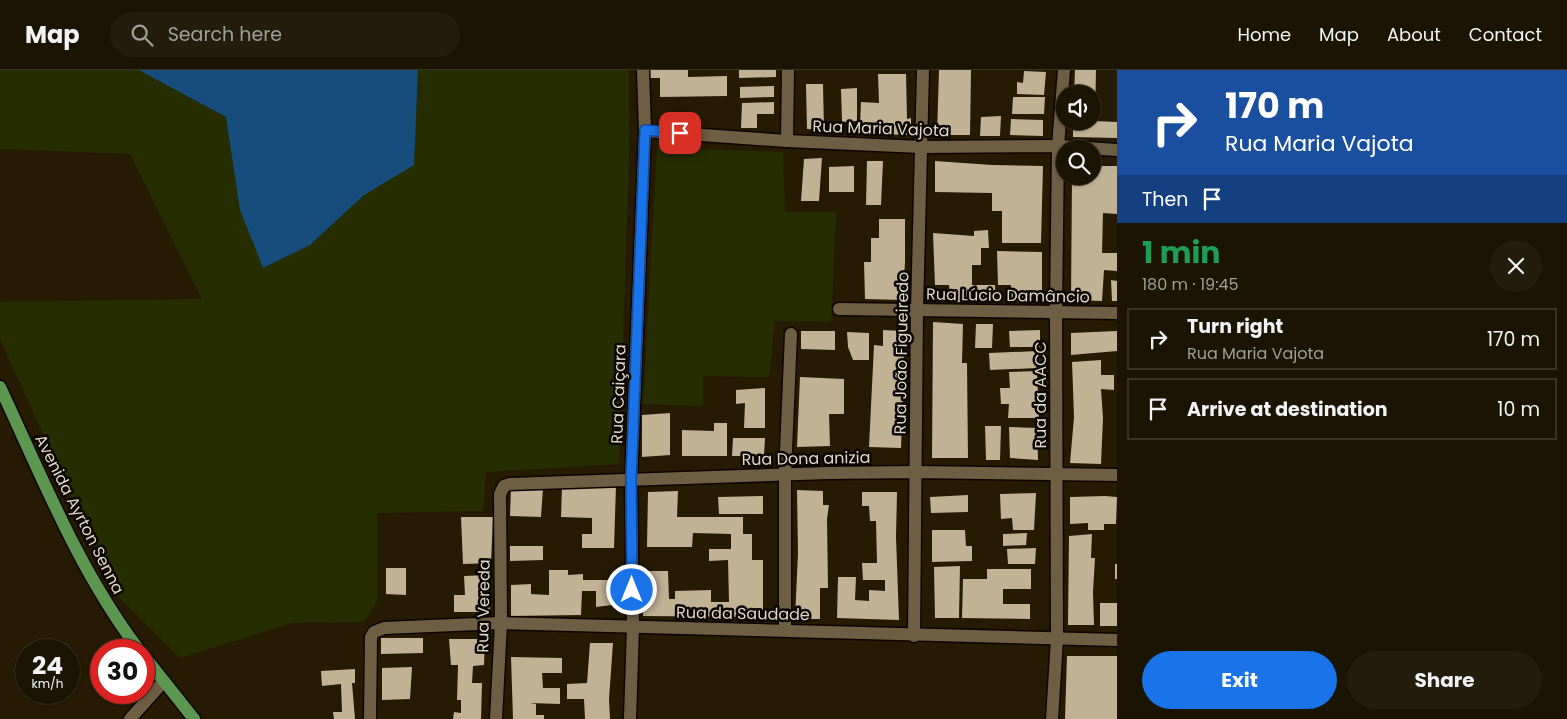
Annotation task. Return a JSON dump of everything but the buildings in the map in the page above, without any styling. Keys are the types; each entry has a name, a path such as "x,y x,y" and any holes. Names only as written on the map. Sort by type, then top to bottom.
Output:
{"main road":[{"name":"Avenida Ayrton Senna","path":"0,387 98,590 131,639"},
{"path":"155,671 194,719"}],"street":[{"name":"Rua Caiçara","path":"630,719 633,627 631,480 645,130 644,70"},
{"path":"787,140 788,70"},
{"name":"Rua João Figueiredo","path":"914,636 917,310 924,70"},
{"name":"Rua da AACC","path":"1058,140 1064,70"},
{"name":"Rua Maria Vajota","path":"645,130 921,147 1056,146"},
{"name":"Rua Maria Vajota","path":"1101,149 1117,150"},
{"name":"Rua da AACC","path":"1052,719 1057,640 1058,185"},
{"name":"Rua Lúcio Damâncio","path":"839,310 1117,313"},
{"path":"785,630 785,474 791,334"},
{"name":"Rua Dona anizia","path":"500,494 504,486 510,484 785,474 916,472 1117,475"},
{"name":"Rua Vereda","path":"496,719 500,623 500,494"},
{"name":"Rua da Saudade","path":"370,719 371,637 374,632 384,628 500,623 785,630 1057,640 1117,640"},
{"path":"130,719 163,682"}],"green space":[{"path":"0,70 629,70 629,156 619,464 486,472 483,511 377,513 377,602 364,622 293,623 180,658 115,593 0,339 0,302 202,299 130,154 0,149"},
{"path":"657,148 783,152 785,212 836,212 831,322 775,321 769,377 703,376 703,406 643,404"}],"water":[{"path":"139,70 418,70 414,165 364,195 310,245 263,268 240,210 226,117"}],"route":[{"path":"632,590 631,480 645,130 680,133"}]}
